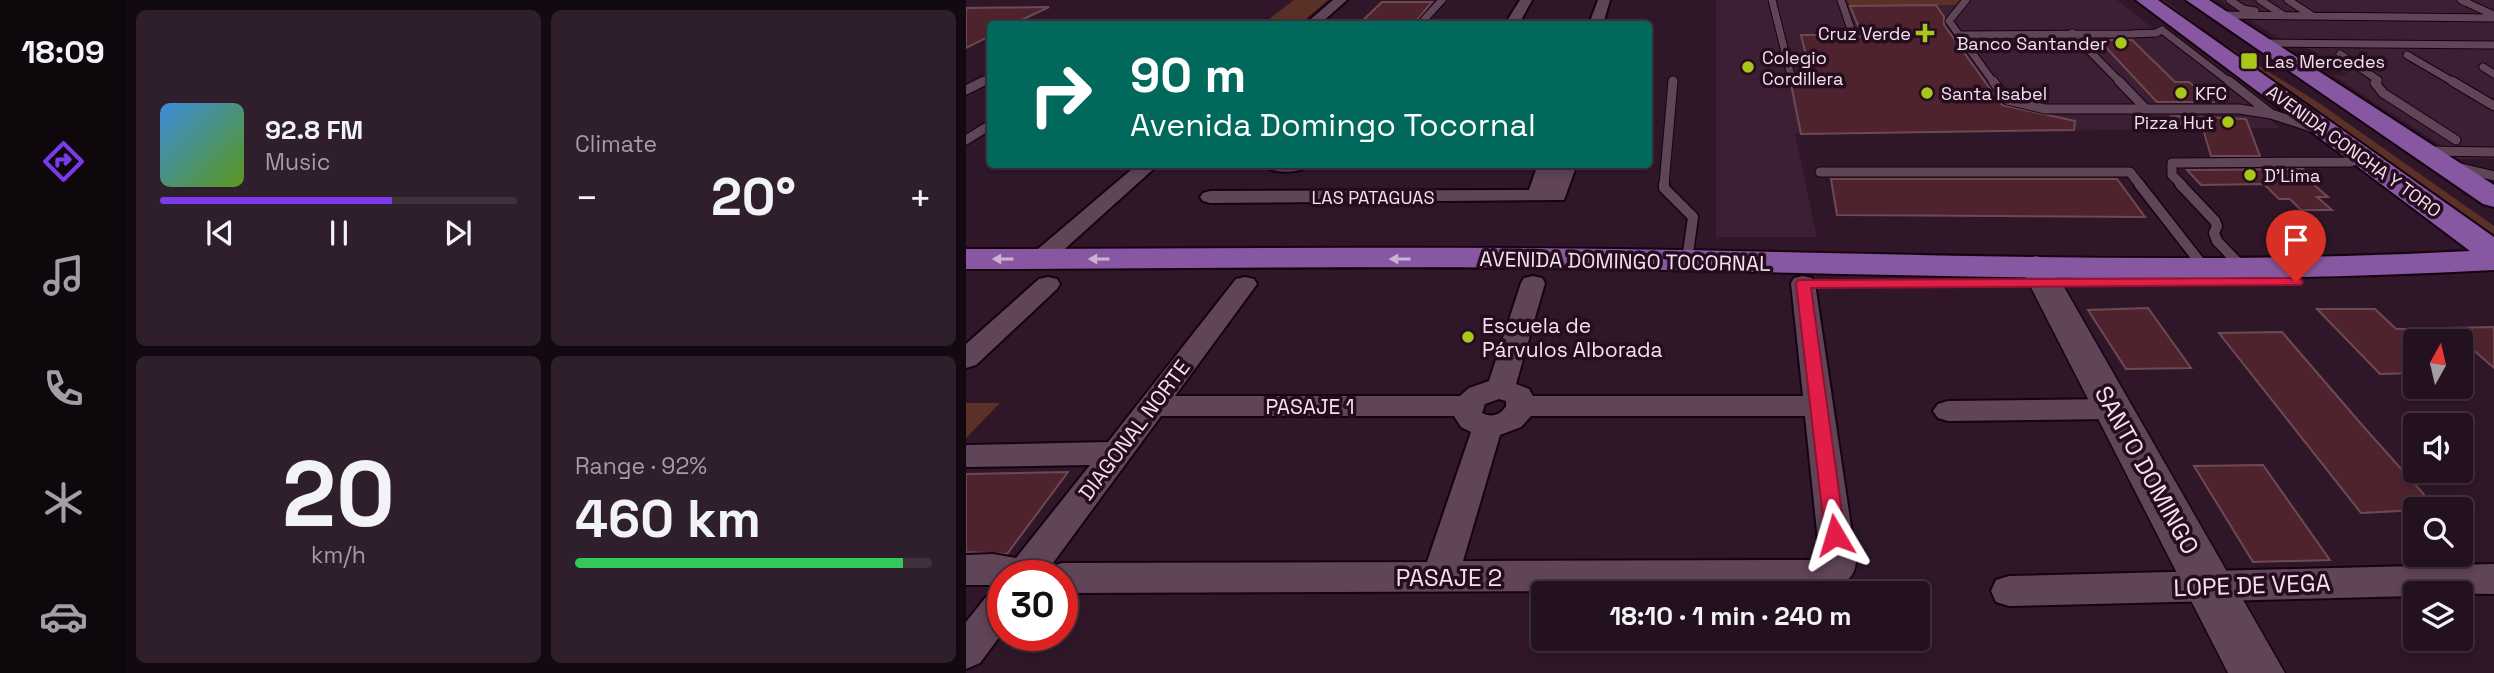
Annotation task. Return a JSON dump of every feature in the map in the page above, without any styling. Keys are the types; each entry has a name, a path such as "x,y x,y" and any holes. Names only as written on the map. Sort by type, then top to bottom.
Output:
{"main road":[{"path":"2161,10 2210,8"},
{"name":"AVENIDA CONCHA Y TORO","path":"2210,8 2494,198"},
{"name":"AVENIDA CONCHA Y TORO","path":"2210,8 2338,126 2358,155 2494,253"},
{"name":"AVENIDA CONCHA Y TORO","path":"2161,10 2338,126 2494,222"},
{"path":"2320,81 2338,126"},
{"name":"AVENIDA DOMINGO TOCORNAL","path":"966,259 1126,284 1170,267 1245,284 1447,271 1533,283 1692,268 1803,283 2203,266 2366,267 2494,260"},
{"name":"AVENIDA DOMINGO TOCORNAL","path":"966,284 1044,271 1170,267 1447,271 1895,266 2040,275 2494,282"}],"street":[{"path":"1316,21 1341,0"},
{"path":"1514,21 1526,0"},
{"path":"1597,21 1604,0"},
{"path":"1612,21 1618,0"},
{"path":"966,359 1044,271 1146,168"},
{"path":"1547,168 1537,196 1557,196 1566,168"},
{"name":"LAS PATAGUAS","path":"1210,197 1537,196"},
{"name":"SANTO DOMINGO","path":"2040,275 2258,673"},
{"path":"1440,576 1478,416 1507,422 1519,412 1511,398 1533,283"},
{"path":"1511,398 1818,406 1803,283"},
{"name":"DIAGONAL NORTE","path":"1040,560 1116,453 1245,284"},
{"name":"PASAJE 1","path":"1152,406 1478,416"},
{"name":"PASAJE 2","path":"1078,578 1810,576 1835,572 1838,560 1818,406"},
{"path":"1948,411 2114,409"},
{"path":"966,456 1116,453"},
{"path":"966,570 987,569"},
{"name":"LOPE DE VEGA","path":"2009,592 2494,579"},
{"path":"966,651 987,624"}],"lane":[{"path":"1423,21 1442,0"},
{"path":"1772,0 1791,76"},
{"path":"1841,0 1853,35"},
{"path":"1966,0 1949,19 2007,100 2045,109 2225,108 2338,126"},
{"path":"2260,0 2284,15"},
{"path":"2288,0 2313,16"},
{"path":"2461,0 2492,15"},
{"path":"2210,8 2273,9"},
{"path":"2210,8 2313,16 2492,15"},
{"path":"1957,32 2156,33 2161,10"},
{"name":"AVENIDA CONCHA Y TORO","path":"2161,10 2271,114"},
{"path":"1957,32 2065,26 2130,26"},
{"path":"2065,26 2145,108"},
{"path":"2262,43 2494,45"},
{"path":"2333,44 2378,80 2375,83 2383,93 2455,140"},
{"path":"2441,45 2461,56"},
{"path":"2407,55 2494,106"},
{"path":"2483,67 2494,74"},
{"path":"966,90 987,80"},
{"path":"1673,81 1664,188 1693,217 1692,268"},
{"path":"966,140 987,127"},
{"path":"2433,157 2494,152"},
{"path":"2241,266 2217,241 2214,233 2217,226 2215,221 2172,175 2172,163 2351,162 2358,155"},
{"path":"2433,157 2494,176"},
{"path":"1820,172 2130,172 2203,266"}],"shaded area":[{"path":"1294,0 1328,0 1304,21 1267,21"},
{"path":"1716,0 2117,0 2280,128 1795,134 1817,237 1716,237"},
{"path":"1847,0 1961,0 1956,5 1850,6"},
{"path":"2152,0 2163,0 2217,40 2319,103 2494,226 2494,242"},
{"path":"2220,0 2494,0 2494,159 2457,159 2444,147 2332,75 2348,75 2314,52 2307,48 2293,48"},
{"path":"966,403 1000,403 966,438"}],"building":[{"path":"1382,2 1432,2 1416,21 1362,21"},
{"path":"1936,5 1944,17 1944,25 2002,105 2075,121 2074,130 1801,134 1791,84 1813,84 1801,35 1847,35 1850,40 1856,40 1862,35 1850,6"},
{"path":"1049,7 1019,21 987,21 987,38 966,48 966,8"},
{"path":"2099,40 2132,40 2175,82 2189,82 2213,102 2157,102"},
{"path":"2172,116 2246,119 2260,156 2211,156 2203,129 2186,129"},
{"name":"D'Lima","path":"2303,169 2320,184 2313,184 2328,197 2317,197 2332,210 2301,210 2290,199 2279,199 2264,184 2201,185 2187,170"},
{"path":"1831,179 2117,179 2145,217 1837,215"},
{"path":"2148,308 2191,368 2126,369 2088,310"},
{"path":"2317,309 2375,309 2396,329 2403,329 2403,373 2380,374"},
{"path":"2494,327 2494,368 2473,350 2473,329 2448,328"},
{"path":"2282,332 2403,471 2403,483 2414,483 2426,497 2403,497 2403,511 2361,513 2219,333"},
{"path":"2263,465 2330,560 2253,562 2194,466"},
{"path":"1068,472 1007,554 966,552 966,474"}],"place":[{"name":"Cruz Verde","path":"1925,33"},
{"name":"Banco Santander","path":"2121,43"},
{"name":"Las Mercedes","path":"2249,61"},
{"name":"Colegio Cordillera","path":"1748,67"},
{"name":"Santa Isabel","path":"1927,93"},
{"name":"KFC","path":"2181,93"},
{"name":"Pizza Hut","path":"2228,122"},
{"name":"D'Lima","path":"2250,175"},
{"name":"Escuela de Párvulos Alborada","path":"1468,337"}],"route":[{"path":"1835,535 1803,283 2296,282"}]}
